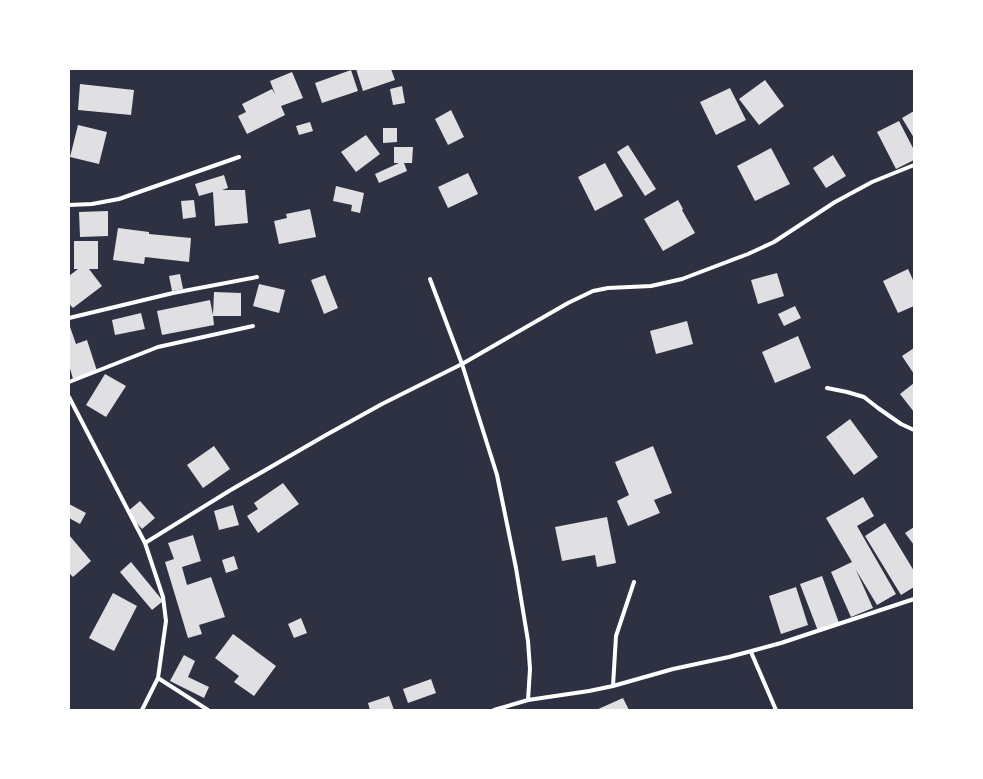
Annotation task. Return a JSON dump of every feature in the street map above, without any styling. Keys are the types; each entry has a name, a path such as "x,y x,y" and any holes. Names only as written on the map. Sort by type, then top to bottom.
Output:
{"street":[{"path":"69,205 92,204 119,199 239,157"},
{"path":"146,543 229,491 319,439 382,404 462,364 538,319 592,291 651,286 682,279 774,242 835,202 872,182 914,165"},
{"path":"69,318 173,293 257,277"},
{"path":"430,279 462,364 497,475 528,640 530,669 528,700"},
{"path":"69,382 158,346 253,326"},
{"path":"827,388 864,397 901,424 914,430"},
{"path":"69,397 146,543 164,597 166,621 158,678 142,710"},
{"path":"613,686 616,636 634,582"},
{"path":"494,710 528,700 613,686 751,652 914,599"},
{"path":"751,652 776,710"},
{"path":"158,678 208,710"}],"building":[{"path":"356,69 391,69 395,80 363,91"},
{"path":"351,70 358,91 322,103 315,83"},
{"path":"292,72 303,98 281,106 285,115 247,134 238,116 246,112 242,104 272,89 275,94 270,81"},
{"path":"765,80 784,106 759,125 739,99"},
{"path":"80,84 134,90 131,115 78,110"},
{"path":"402,86 405,103 393,105 390,89"},
{"path":"730,88 746,120 716,135 700,102"},
{"path":"451,110 464,137 448,145 435,119"},
{"path":"914,111 914,138 902,118"},
{"path":"899,121 914,150 914,160 896,169 877,132"},
{"path":"310,122 313,131 299,135 296,126"},
{"path":"78,125 107,132 99,164 70,157"},
{"path":"383,128 397,128 397,142 383,143"},
{"path":"366,135 380,154 356,172 341,152"},
{"path":"628,145 656,189 645,196 617,152"},
{"path":"394,147 413,147 412,163 404,163 407,171 379,183 375,174 399,163 394,163"},
{"path":"771,148 790,184 755,201 737,166"},
{"path":"833,155 846,176 826,188 813,168"},
{"path":"605,163 623,196 595,211 578,177"},
{"path":"468,173 478,194 448,208 438,187"},
{"path":"224,175 228,188 222,190 245,190 248,223 215,226 213,192 199,196 195,184"},
{"path":"336,186 364,193 360,213 351,211 352,205 333,201"},
{"path":"194,200 196,217 183,219 181,201"},
{"path":"678,200 695,233 663,251 644,219"},
{"path":"310,209 316,237 279,244 274,221 287,218 286,214"},
{"path":"108,211 108,236 80,237 79,212"},
{"path":"118,228 149,232 149,234 191,238 189,262 145,257 144,264 113,260"},
{"path":"74,241 98,241 98,269 89,269 102,286 73,308 69,304 69,276 78,269 74,269"},
{"path":"908,269 914,282 914,306 898,313 883,281"},
{"path":"777,273 784,296 758,304 751,280"},
{"path":"180,274 183,289 172,291 169,276"},
{"path":"325,275 338,308 324,314 311,280"},
{"path":"259,284 285,290 279,313 253,306"},
{"path":"214,292 241,293 241,316 213,316 214,325 162,335 157,311 210,300 213,315"},
{"path":"795,306 801,318 784,326 778,314"},
{"path":"141,313 145,329 115,335 112,320"},
{"path":"687,321 693,344 656,354 650,331"},
{"path":"69,324 76,344 87,340 97,371 73,379 69,365"},
{"path":"798,336 811,368 775,383 762,352"},
{"path":"914,348 914,374 902,356"},
{"path":"105,374 126,386 106,417 86,405"},
{"path":"914,383 914,412 900,394"},
{"path":"850,419 878,457 854,475 826,437"},
{"path":"214,446 230,469 203,488 187,465"},
{"path":"653,446 672,493 654,500 660,513 628,526 617,501 629,495 615,462"},
{"path":"283,483 299,504 258,533 247,516 258,509 254,503"},
{"path":"863,497 874,516 857,526 896,594 877,605 856,570 873,608 851,617 831,572 852,562 826,518"},
{"path":"140,501 155,518 142,529 127,512"},
{"path":"69,504 86,513 80,524 69,518"},
{"path":"233,505 239,525 219,530 214,511"},
{"path":"607,517 616,563 597,567 595,555 562,561 555,527"},
{"path":"885,523 914,571 914,587 901,595 865,536"},
{"path":"914,527 914,545 905,533"},
{"path":"69,535 91,561 73,577 69,573"},
{"path":"193,535 201,561 182,567 187,585 211,577 225,617 199,625 202,634 188,638 165,562 174,559 168,543"},
{"path":"234,556 238,569 226,573 222,560"},
{"path":"131,562 163,601 152,610 120,572"},
{"path":"822,576 839,623 818,631 800,584"},
{"path":"796,587 808,625 781,634 769,596"},
{"path":"113,593 137,606 114,651 89,638"},
{"path":"301,618 307,633 294,638 288,624"},
{"path":"233,634 276,666 254,696 234,682 239,676 215,658"},
{"path":"184,655 195,661 188,677 209,687 204,698 170,681"},
{"path":"431,679 436,693 408,703 403,689"},
{"path":"389,696 394,710 370,710 368,703"},
{"path":"623,698 629,710 596,710"}]}
